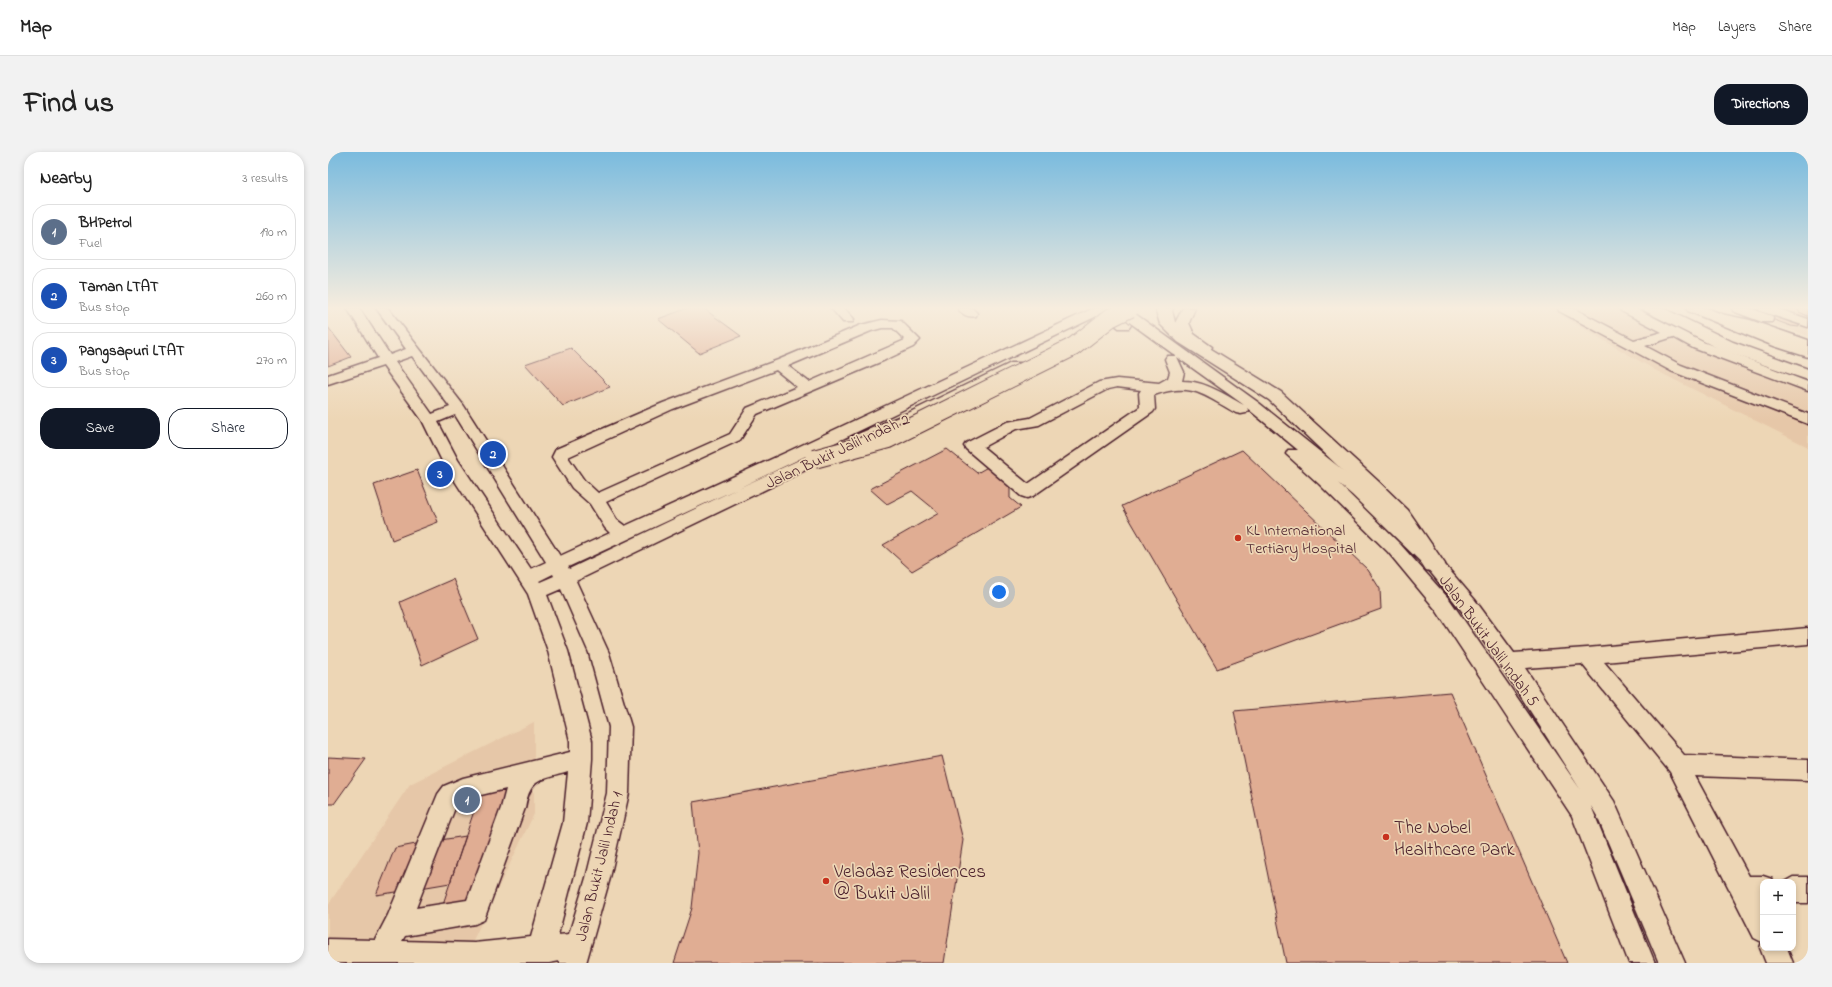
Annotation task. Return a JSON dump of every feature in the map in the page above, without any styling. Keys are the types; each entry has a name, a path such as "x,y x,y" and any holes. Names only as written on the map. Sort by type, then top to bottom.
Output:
{"highway":[{"path":"814,459 888,439 1074,346"},
{"path":"1195,346 1275,396 1401,515 1434,564"},
{"path":"1727,346 1808,375"},
{"path":"1759,346 1808,363"},
{"path":"1789,346 1808,352"}],"street":[{"name":"Jalan Bukit Jalil Indah 1","path":"377,346 429,420 450,461 533,585 558,651 581,741 582,759 575,823 538,957"},
{"name":"Jalan Bukit Jalil Indah 1","path":"410,346 458,410 560,572 599,653 620,727 618,793 598,878 576,954"},
{"path":"622,534 611,524 596,500 578,484 560,457 562,453 668,406 778,365 824,346"},
{"path":"596,500 735,437 752,411 904,346"},
{"name":"Jalan Bukit Jalil Indah 2","path":"560,572 622,534 1037,346"},
{"name":"Jalan Bukit Jalil Indah 5","path":"1157,346 1172,359 1255,420 1325,480 1394,548 1443,604 1581,810 1642,963"},
{"name":"Jalan Bukit Jalil Indah 5","path":"1168,346 1254,406 1358,491 1434,564 1468,605 1509,661 1606,809 1672,963"},
{"path":"1204,346 1270,388"},
{"path":"1635,346 1676,368 1808,419"},
{"path":"1700,346 1808,387"},
{"path":"328,380 414,352"},
{"path":"1172,359 1177,372 1175,380 1161,388 1146,393 1148,409 1027,492 972,446 1012,425 1034,422 1104,384 1116,383 1161,388 1182,386 1201,388 1241,410"},
{"path":"778,365 808,388"},
{"path":"429,420 458,410"},
{"name":"Jalan Bukit Jalil Indah 2","path":"533,585 814,459"},
{"path":"1509,661 1587,656 1808,636"},
{"path":"1587,656 1678,765 1752,888 1760,918"},
{"path":"382,953 397,924 446,802 452,793 463,788 582,759"},
{"path":"1678,765 1808,770"},
{"path":"397,924 475,911 513,808 516,791 529,773"},
{"path":"1796,890 1808,890"},
{"path":"1774,951 1780,963"},
{"path":"336,956 382,953 472,959 576,954"}],"shaded area":[{"path":"1613,346 1714,346 1808,382 1808,447 1655,370"},
{"path":"534,722 534,814 462,963 328,963 328,905 410,784"}],"building":[{"path":"328,346 342,346 351,357 328,366"},
{"path":"690,346 717,346 699,353"},
{"path":"571,348 610,387 563,406 525,364"},
{"path":"947,449 977,473 991,465 1010,479 1010,498 1021,507 912,571 883,545 939,513 912,491 887,504 870,489"},
{"name":"KL International Tertiary Hospital","path":"1242,450 1368,570 1380,589 1381,609 1217,669 1122,506"},
{"path":"417,470 438,522 392,540 374,485"},
{"path":"453,579 478,639 422,665 400,602"},
{"name":"The Nobel Healthcare Park","path":"1450,692 1567,963 1286,963 1234,711"},
{"name":"Veladaz Residences @ Bukit Jalil","path":"942,756 963,840 944,963 674,963 692,908 698,853 693,802"},
{"path":"328,757 366,759 334,804 328,804"},
{"path":"517,770 476,901 442,907 486,775"},
{"path":"466,836 450,883 403,891 421,843"},
{"path":"421,843 403,891 376,895 395,848"}],"place":[{"name":"Taman LTAT","path":"493,454"},
{"name":"Pangsapuri LTAT","path":"440,474"},
{"name":"KL International Tertiary Hospital","path":"1238,538"},
{"name":"BHPetrol","path":"467,800"},
{"name":"The Nobel Healthcare Park","path":"1386,837"},
{"name":"Veladaz Residences @ Bukit Jalil","path":"826,881"}]}
